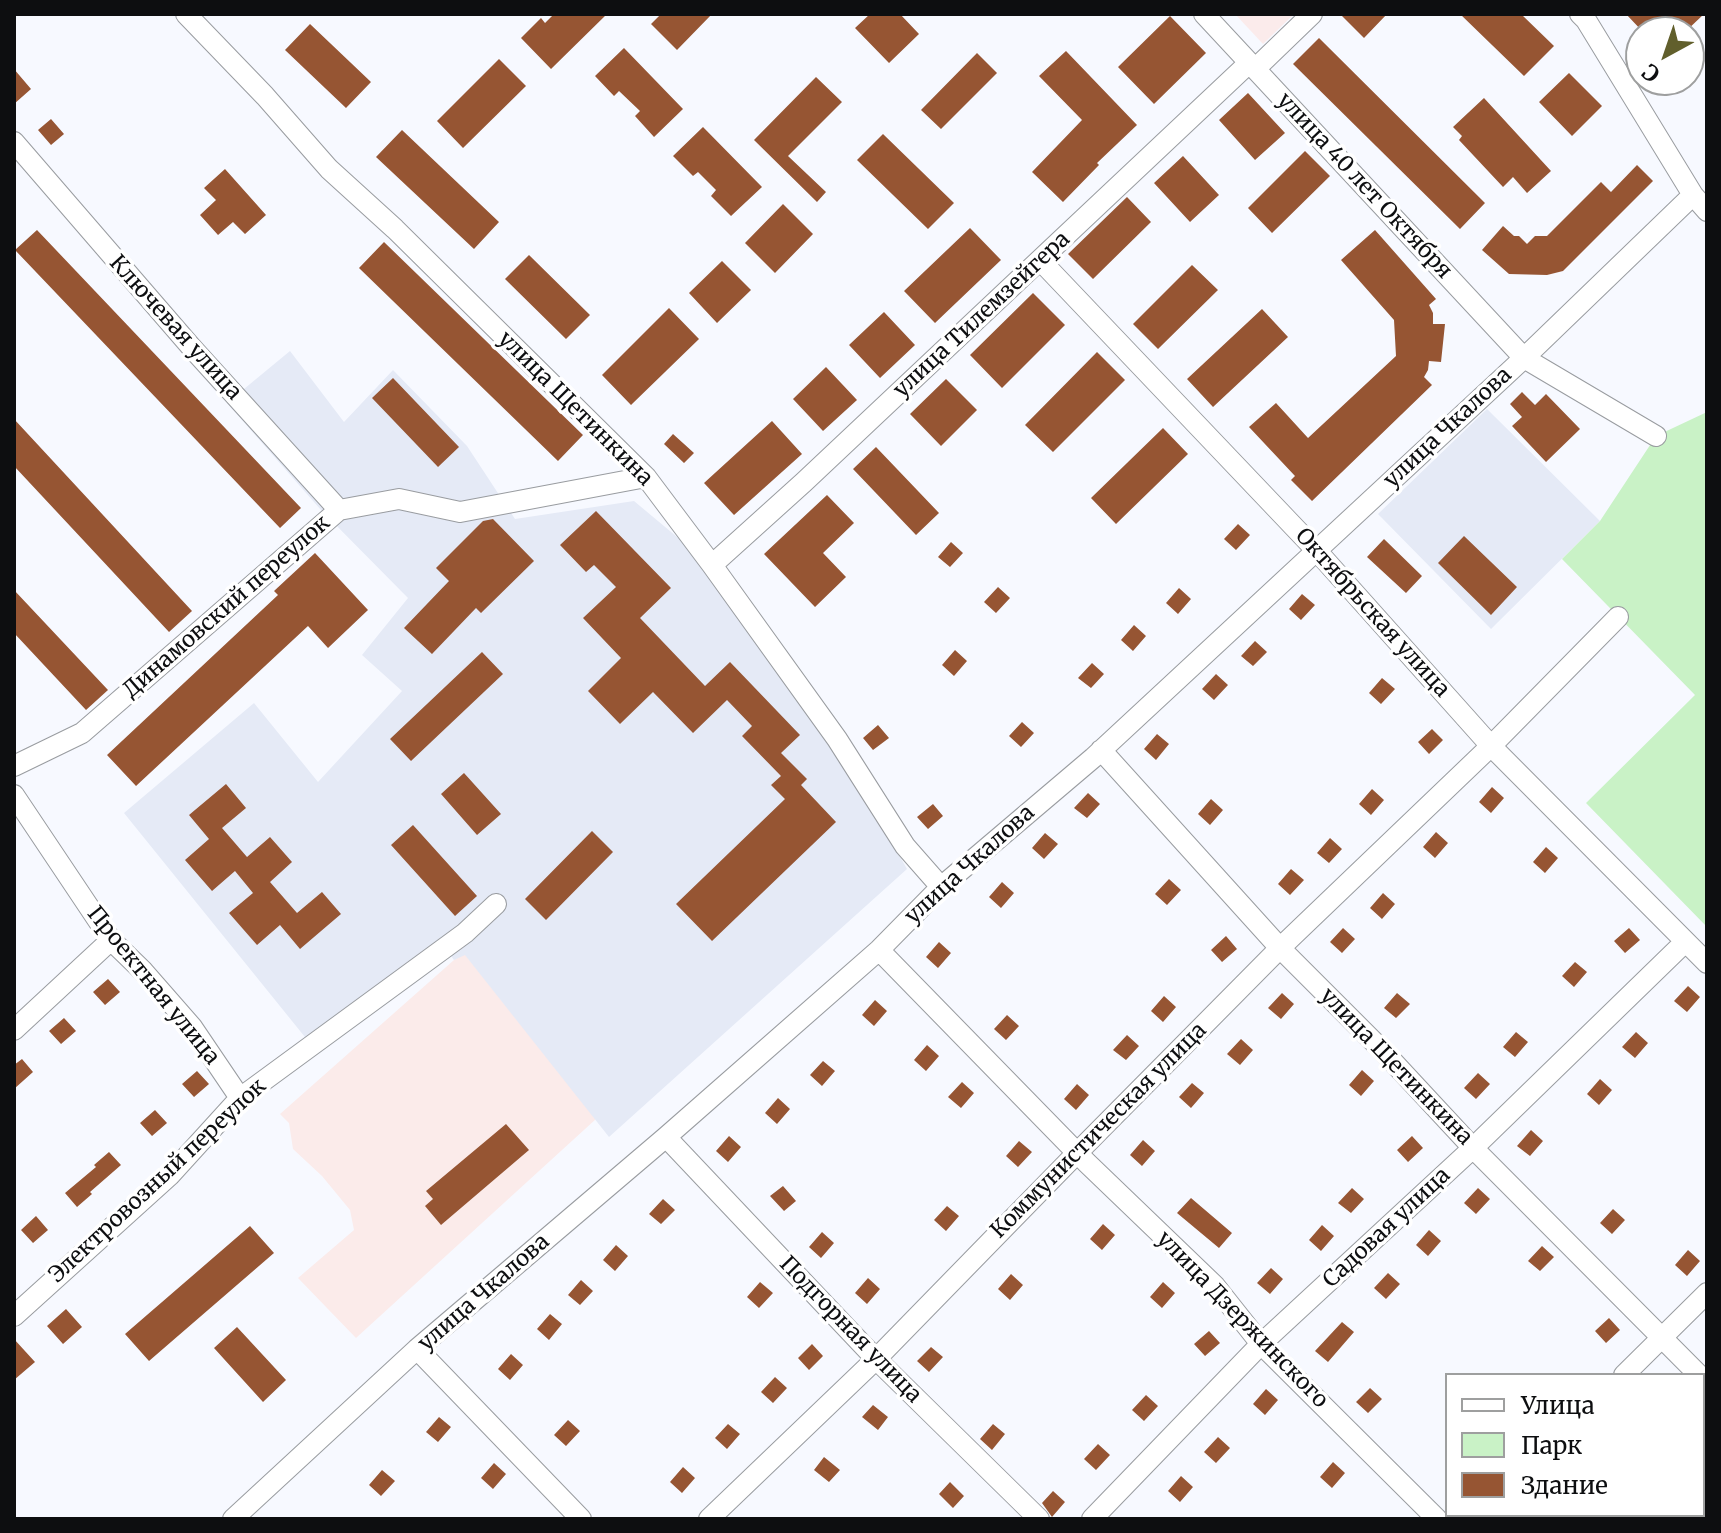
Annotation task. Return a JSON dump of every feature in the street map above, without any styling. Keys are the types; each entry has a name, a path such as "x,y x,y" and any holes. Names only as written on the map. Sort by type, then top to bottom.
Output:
{"street":[{"name":"улица Щетинкина","path":"186,14 265,96 329,169 395,229 646,477 837,739 905,846 941,887"},
{"name":"улица 40 лет Октября","path":"1204,14 1524,358 1656,436"},
{"name":"улица Тилемзейгера","path":"712,565 1040,260 1312,14"},
{"path":"1580,14 1693,195 1707,211"},
{"name":"Ключевая улица","path":"14,142 192,348 339,510"},
{"name":"улица Чкалова","path":"233,1519 417,1349 666,1137 879,950 941,887 1101,750 1524,358 1693,195"},
{"name":"Октябрьская улица","path":"1040,260 1316,550 1491,746 1707,963"},
{"name":"Динамовский переулок","path":"14,766 82,733 339,510 399,499 460,512 646,477"},
{"name":"Коммунистическая улица","path":"709,1519 876,1359 1280,948 1491,746 1618,617"},
{"name":"улица Щетинкина","path":"1101,750 1280,948 1697,1373"},
{"name":"Проектная улица","path":"14,795 111,940 192,1027 240,1098"},
{"name":"Электровозный переулок","path":"14,1316 170,1175 240,1098 465,933 496,904"},
{"path":"14,1030 111,940"},
{"name":"Садовая улица","path":"1092,1519 1261,1344 1473,1148 1685,942"},
{"name":"улица Дзержинского","path":"879,950 1077,1153 1215,1286 1261,1344 1437,1519"},
{"name":"Подгорная улица","path":"666,1137 876,1359 1039,1519"},
{"path":"1626,1373 1707,1293"},
{"path":"417,1349 581,1519"}],"shaded area":[{"path":"1235,14 1294,14 1263,44"},
{"path":"290,351 344,422 393,370 467,446 515,519 634,501 713,567 810,700 907,869 609,1137 465,955 454,960 440,941 313,1047 124,813 254,703 318,782 402,691 362,655 408,598 321,510 227,403"},
{"path":"1487,409 1600,521 1491,629 1378,514"},
{"path":"465,954 596,1119 356,1338 298,1278 354,1230 350,1210 322,1176 293,1149 289,1123 280,1114 454,960"}],"green space":[{"path":"1707,412 1707,927 1586,803 1695,695 1562,559 1600,521 1656,436"}],"building":[{"path":"554,14 607,14 551,69 521,38 541,18 545,23"},
{"path":"661,14 712,14 677,50 651,24"},
{"path":"870,14 900,14 919,34 889,63 855,28"},
{"path":"1340,14 1387,14 1364,38"},
{"path":"1460,14 1521,14 1554,46 1524,76"},
{"path":"1626,14 1704,14 1702,16"},
{"path":"1170,16 1206,53 1154,104 1118,67"},
{"path":"310,24 371,82 346,108 285,50"},
{"path":"1319,38 1485,203 1460,229 1293,64"},
{"path":"624,48 683,109 654,137 635,116 640,111 619,91 614,96 595,76"},
{"path":"1066,51 1137,125 1097,163 1099,165 1063,202 1032,172 1082,120 1039,76"},
{"path":"977,53 997,73 941,129 921,110"},
{"path":"499,59 526,86 463,148 437,121"},
{"path":"14,69 31,89 14,104"},
{"path":"1569,73 1602,106 1572,136 1539,102"},
{"path":"816,77 842,102 788,156 826,192 817,202 754,140"},
{"path":"1248,93 1285,133 1255,160 1219,120"},
{"path":"1484,98 1551,171 1527,193 1513,177 1503,187 1459,140 1462,136 1453,127"},
{"path":"51,119 64,134 51,145 38,130"},
{"path":"703,127 762,187 731,216 711,196 716,190 698,172 693,176 673,156"},
{"path":"402,130 499,222 474,249 376,157"},
{"path":"883,134 954,203 928,229 857,160"},
{"path":"1305,151 1330,176 1272,233 1248,208"},
{"path":"1183,156 1219,195 1190,222 1154,183"},
{"path":"1637,165 1653,181 1563,271 1547,275 1509,274 1482,250 1503,226 1527,244 1535,236 1547,236 1601,182 1611,192"},
{"path":"225,169 266,215 245,234 233,222 218,235 200,215 216,200 204,188"},
{"path":"1127,197 1151,222 1093,279 1068,254"},
{"path":"783,204 813,234 775,273 745,243"},
{"path":"970,228 1001,260 935,323 904,291"},
{"path":"37,230 301,508 280,528 15,250"},
{"path":"1375,230 1436,299 1429,305 1433,324 1445,324 1441,362 1429,361 1424,377 1432,385 1312,501 1291,480 1295,476 1249,427 1276,403 1308,438 1396,356 1394,320 1341,260"},
{"path":"384,242 583,435 558,461 359,268"},
{"path":"529,255 590,315 566,339 505,279"},
{"path":"722,261 751,290 717,323 689,293"},
{"path":"1192,265 1218,290 1158,349 1133,324"},
{"path":"1033,293 1065,325 1002,388 970,355"},
{"path":"669,308 699,339 631,405 602,375"},
{"path":"1262,309 1288,337 1213,407 1187,379"},
{"path":"884,312 915,345 880,378 849,345"},
{"path":"1097,352 1125,380 1053,452 1025,425"},
{"path":"826,367 857,400 823,431 793,399"},
{"path":"393,378 459,447 438,467 372,398"},
{"path":"946,379 977,410 941,446 910,414"},
{"path":"1522,392 1535,405 1546,394 1580,429 1546,462 1512,426 1522,417 1510,404"},
{"path":"14,419 192,611 169,632 14,466"},
{"path":"772,421 802,454 734,515 704,483"},
{"path":"1163,428 1188,454 1116,524 1091,498"},
{"path":"673,434 694,453 684,463 664,444"},
{"path":"876,447 939,513 916,535 853,469"},
{"path":"827,495 854,523 823,553 846,577 815,607 764,554"},
{"path":"596,511 671,588 640,618 705,686 730,662 800,735 781,753 807,779 801,785 836,822 712,941 676,904 785,799 771,785 781,776 742,736 752,726 727,700 693,733 653,692 620,724 588,691 621,658 583,618 616,587 594,565 586,572 560,545"},
{"path":"493,519 534,561 481,613 476,608 432,654 404,628 449,581 436,568 483,521"},
{"path":"1238,524 1250,535 1236,550 1224,539"},
{"path":"1464,536 1517,587 1491,615 1438,563"},
{"path":"1384,539 1422,576 1406,593 1367,557"},
{"path":"951,542 963,553 950,567 938,557"},
{"path":"315,553 368,610 328,648 308,626 136,786 107,755 278,595 274,591"},
{"path":"998,587 1010,598 996,613 984,602"},
{"path":"1179,588 1191,599 1178,614 1166,603"},
{"path":"14,590 108,690 86,710 14,633"},
{"path":"1302,594 1315,605 1301,620 1289,609"},
{"path":"1134,625 1146,636 1133,651 1121,640"},
{"path":"1255,641 1267,652 1253,666 1241,656"},
{"path":"955,650 967,661 954,676 942,665"},
{"path":"482,652 503,674 411,761 390,739"},
{"path":"1092,663 1104,674 1091,688 1078,678"},
{"path":"1216,674 1228,685 1214,700 1202,689"},
{"path":"1382,678 1395,689 1381,704 1369,693"},
{"path":"1022,722 1034,733 1021,747 1009,736"},
{"path":"878,725 889,738 873,750 863,738"},
{"path":"1432,729 1443,740 1429,754 1418,742"},
{"path":"1157,734 1169,744 1156,760 1144,749"},
{"path":"464,773 501,814 477,835 441,794"},
{"path":"226,784 246,808 222,828 247,857 270,837 292,862 270,882 297,913 322,892 341,914 300,949 280,925 257,945 229,913 253,893 235,871 212,891 185,860 209,839 189,815"},
{"path":"1492,787 1504,798 1491,813 1479,802"},
{"path":"1372,789 1384,800 1371,815 1359,804"},
{"path":"1088,793 1100,804 1087,818 1074,808"},
{"path":"1211,799 1223,810 1210,825 1198,814"},
{"path":"933,804 943,816 928,829 917,817"},
{"path":"413,825 477,896 455,916 391,845"},
{"path":"592,831 613,852 546,920 525,899"},
{"path":"1436,832 1448,843 1435,858 1423,847"},
{"path":"1045,833 1058,844 1044,859 1032,848"},
{"path":"1330,838 1342,849 1329,863 1317,853"},
{"path":"1546,847 1558,858 1545,873 1533,862"},
{"path":"1291,869 1304,880 1290,895 1278,884"},
{"path":"1169,879 1181,890 1167,905 1155,894"},
{"path":"1002,882 1014,893 1001,908 989,897"},
{"path":"1383,893 1395,904 1382,919 1370,908"},
{"path":"1343,928 1355,939 1342,953 1330,942"},
{"path":"1629,928 1640,940 1625,953 1614,941"},
{"path":"1226,936 1237,949 1222,962 1211,950"},
{"path":"939,942 951,953 938,968 926,957"},
{"path":"1575,962 1587,972 1574,987 1562,976"},
{"path":"108,979 120,992 105,1005 93,992"},
{"path":"1688,986 1700,997 1687,1012 1674,1001"},
{"path":"1282,993 1294,1004 1281,1019 1268,1008"},
{"path":"1397,993 1410,1004 1396,1018 1384,1008"},
{"path":"1164,996 1176,1007 1163,1022 1151,1011"},
{"path":"875,1000 887,1011 874,1026 862,1015"},
{"path":"1007,1015 1019,1026 1006,1040 994,1029"},
{"path":"64,1018 76,1031 61,1044 49,1031"},
{"path":"1516,1032 1528,1042 1515,1057 1503,1047"},
{"path":"1636,1032 1648,1043 1635,1058 1622,1047"},
{"path":"1127,1035 1139,1046 1126,1060 1113,1050"},
{"path":"1241,1039 1253,1050 1240,1065 1227,1054"},
{"path":"927,1045 939,1056 926,1071 914,1060"},
{"path":"22,1059 33,1072 14,1089 14,1065"},
{"path":"823,1061 835,1071 822,1086 810,1075"},
{"path":"1362,1070 1374,1081 1361,1096 1349,1085"},
{"path":"197,1071 209,1084 194,1097 182,1084"},
{"path":"1478,1073 1490,1084 1476,1099 1464,1088"},
{"path":"1600,1079 1612,1090 1599,1105 1587,1094"},
{"path":"962,1082 974,1093 961,1108 948,1097"},
{"path":"1192,1083 1204,1093 1191,1108 1179,1097"},
{"path":"1077,1084 1089,1095 1076,1110 1064,1099"},
{"path":"778,1098 790,1109 777,1124 765,1113"},
{"path":"155,1110 167,1123 152,1136 140,1123"},
{"path":"506,1124 529,1150 441,1225 425,1206 433,1199 426,1191"},
{"path":"1531,1130 1543,1141 1530,1156 1517,1146"},
{"path":"729,1136 741,1147 728,1162 716,1151"},
{"path":"1412,1136 1423,1148 1408,1162 1397,1150"},
{"path":"1143,1140 1155,1151 1142,1166 1130,1155"},
{"path":"1019,1141 1032,1152 1018,1167 1006,1156"},
{"path":"109,1152 121,1165 77,1207 65,1193"},
{"path":"783,1186 796,1201 784,1211 770,1196"},
{"path":"1352,1188 1364,1199 1351,1213 1338,1203"},
{"path":"1478,1188 1490,1199 1476,1214 1464,1203"},
{"path":"1191,1198 1232,1233 1219,1248 1177,1213"},
{"path":"663,1199 675,1210 661,1224 649,1214"},
{"path":"947,1206 959,1216 946,1231 934,1220"},
{"path":"1613,1209 1625,1220 1612,1234 1600,1223"},
{"path":"36,1216 48,1230 33,1243 21,1230"},
{"path":"1103,1224 1115,1235 1102,1250 1090,1239"},
{"path":"1322,1225 1334,1236 1321,1251 1309,1240"},
{"path":"250,1226 274,1253 149,1361 125,1334"},
{"path":"1429,1230 1441,1241 1428,1256 1416,1245"},
{"path":"822,1232 834,1243 821,1258 809,1247"},
{"path":"616,1245 628,1256 615,1271 603,1260"},
{"path":"1542,1246 1554,1257 1540,1271 1528,1261"},
{"path":"1688,1250 1700,1261 1687,1276 1675,1265"},
{"path":"1271,1268 1283,1279 1270,1294 1257,1283"},
{"path":"1388,1273 1400,1284 1386,1299 1374,1288"},
{"path":"1011,1274 1023,1285 1010,1300 998,1289"},
{"path":"868,1278 880,1289 867,1304 855,1293"},
{"path":"581,1280 593,1291 580,1305 568,1295"},
{"path":"760,1282 773,1293 759,1308 747,1297"},
{"path":"1163,1282 1175,1293 1162,1308 1150,1297"},
{"path":"66,1309 82,1327 63,1344 47,1326"},
{"path":"550,1314 562,1324 549,1340 537,1329"},
{"path":"1609,1318 1620,1330 1606,1343 1595,1331"},
{"path":"1342,1322 1354,1332 1328,1362 1315,1351"},
{"path":"237,1327 286,1380 263,1402 214,1348"},
{"path":"1209,1331 1220,1343 1205,1356 1194,1344"},
{"path":"14,1339 35,1362 14,1380"},
{"path":"812,1344 823,1356 809,1370 798,1358"},
{"path":"931,1347 943,1357 929,1372 917,1361"},
{"path":"511,1354 523,1365 510,1380 498,1369"},
{"path":"775,1377 787,1388 773,1403 761,1392"},
{"path":"1370,1388 1382,1399 1368,1413 1356,1402"},
{"path":"1266,1389 1278,1400 1265,1415 1253,1404"},
{"path":"1146,1395 1158,1406 1144,1421 1132,1410"},
{"path":"873,1405 888,1417 878,1430 862,1417"},
{"path":"439,1417 451,1427 438,1442 426,1432"},
{"path":"568,1420 580,1431 566,1446 554,1435"},
{"path":"728,1424 740,1434 727,1449 715,1438"},
{"path":"993,1424 1005,1434 992,1450 980,1439"},
{"path":"1218,1437 1230,1448 1216,1463 1204,1452"},
{"path":"1098,1444 1110,1455 1096,1470 1084,1459"},
{"path":"824,1457 840,1470 829,1482 814,1470"},
{"path":"1333,1462 1345,1473 1332,1488 1320,1477"},
{"path":"494,1463 506,1474 493,1489 481,1478"},
{"path":"683,1467 695,1478 682,1493 670,1482"},
{"path":"382,1470 395,1481 381,1496 369,1485"},
{"path":"1181,1476 1193,1487 1180,1502 1168,1491"},
{"path":"950,1482 964,1496 953,1508 939,1494"},
{"path":"1053,1491 1065,1502 1052,1517 1042,1503"}]}
